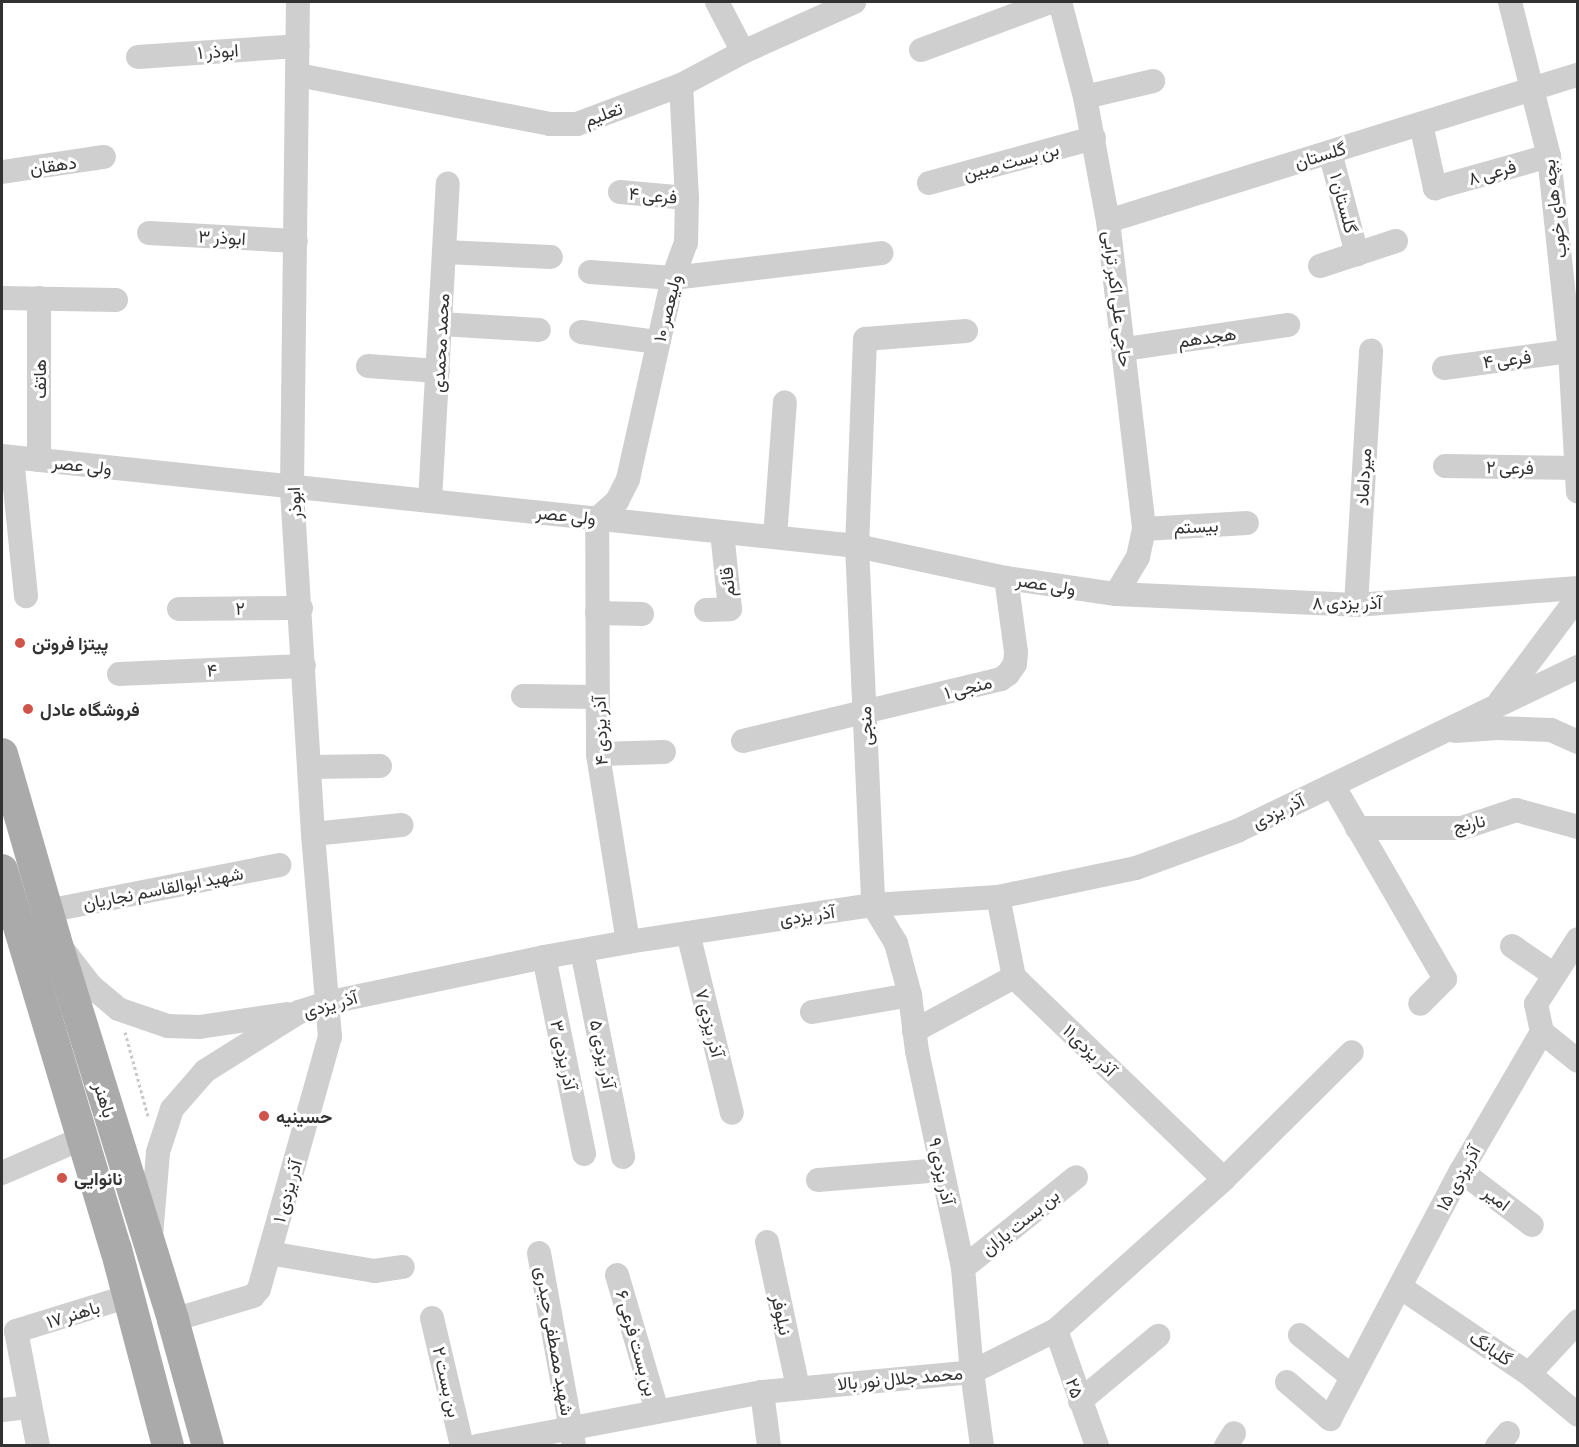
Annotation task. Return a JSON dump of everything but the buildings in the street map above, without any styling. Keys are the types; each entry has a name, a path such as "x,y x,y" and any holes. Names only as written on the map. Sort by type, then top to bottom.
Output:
{"main road":[{"name":"باهنر","path":"2,754 51,925 173,1320 208,1446"},
{"name":"باهنر","path":"2,870 129,1296 168,1446"}],"street":[{"name":"ابوذر","path":"298,2 292,487 313,834 326,1002"},
{"path":"717,2 743,52"},
{"name":"تعلیم","path":"298,75 564,125 578,124 681,85 743,52 854,2"},
{"path":"921,50 1050,2"},
{"name":"حاجی علی اکبر ترابی","path":"1060,2 1094,138 1108,221 1125,349 1144,529 1138,556 1116,594"},
{"name":"بچه های خوب","path":"1510,2 1568,238 1572,308 1570,351 1577,480"},
{"name":"ابوذر ۱","path":"138,57 298,46"},
{"name":"گلستان","path":"1108,221 1578,75"},
{"path":"1085,97 1153,81"},
{"name":"۱۰ ولیعصر","path":"597,519 617,501 628,479 673,278 686,243 687,198 681,85"},
{"name":"فرعی ۸","path":"1421,124 1435,188 1549,156"},
{"name":"بن بست مبین","path":"929,183 1094,138"},
{"name":"گلستان ۱","path":"1330,152 1357,254"},
{"name":"دهقان","path":"2,172 104,157"},
{"name":"محمد محمدی","path":"430,501 448,184"},
{"name":"فرعی ۴","path":"620,192 687,198"},
{"name":"ابوذر ۳","path":"148,233 296,241"},
{"path":"1320,266 1396,241"},
{"path":"445,252 551,257"},
{"path":"590,272 673,278 882,253"},
{"path":"2,298 116,300"},
{"name":"هاتف","path":"39,298 39,460"},
{"path":"441,324 539,330"},
{"name":"هجدهم","path":"1125,349 1288,326"},
{"name":"منجی","path":"873,905 857,546 865,339 966,331"},
{"path":"581,332 658,342"},
{"name":"میرداماد","path":"1356,604 1371,350"},
{"name":"فرعی ۴","path":"1444,368 1570,351"},
{"path":"368,366 438,371"},
{"path":"774,537 785,402"},
{"name":"ولی عصر","path":"26,596 7,457 857,546 1006,578 1116,594"},
{"name":"فرعی ۲","path":"1445,466 1577,480"},
{"name":"۴ آذر یزدی","path":"597,519 598,754 628,942"},
{"name":"بیستم","path":"1144,529 1248,524"},
{"name":"قائم","path":"706,610 729,609 722,532"},
{"name":"منجی ۱","path":"864,713 1000,679 1008,674 1015,664 1016,652 1006,578"},
{"name":"۸ آذر یزدی","path":"1116,594 1356,604 1578,588"},
{"path":"1497,705 1578,597"},
{"name":"۲","path":"179,609 301,608"},
{"path":"597,613 642,614"},
{"name":"۴","path":"119,674 304,666"},
{"name":"آذر یزدی","path":"150,1246 158,1152 172,1109 205,1071 299,1012 326,1002 628,942 873,905 998,897 1136,868 1237,831 1578,667"},
{"path":"523,696 598,697"},
{"path":"743,741 864,713"},
{"path":"1444,732 1494,728 1551,730 1578,742"},
{"path":"598,754 664,752"},
{"path":"309,767 380,766"},
{"path":"1333,785 1445,979 1420,1004"},
{"name":"نارنج","path":"1357,828 1462,828 1516,810 1578,828"},
{"path":"313,834 402,825"},
{"name":"شهید ابوالقاسم نجاریان","path":"51,925 280,865"},
{"path":"914,1031 1014,977 998,897"},
{"name":"آذر یزدی ۹","path":"873,905 896,944 910,995 914,1031 963,1268 972,1372 982,1446"},
{"path":"51,925 91,986 118,1009 168,1026 199,1027 299,1012"},
{"name":"آذر یزدی ۷","path":"688,933 732,1113"},
{"path":"1578,939 1536,1004 1542,1032 1578,1061"},
{"path":"1512,946 1554,975"},
{"name":"آذر یزدی ۵","path":"582,951 623,1157"},
{"name":"آذر یزدی ۳","path":"544,957 584,1154"},
{"name":"آذر یزدی۱۱","path":"1014,977 1224,1179"},
{"path":"812,1012 910,995"},
{"name":"آذر یزدی ۱","path":"173,1320 253,1296 259,1289 330,1037 326,1002"},
{"name":"۱۵ آذریزدی","path":"1287,1382 1330,1419 1461,1171 1542,1032"},
{"name":"محمد جلال نور بالا","path":"477,1446 572,1437 657,1411 762,1392 972,1372 1056,1330 1224,1179 1352,1052"},
{"path":"2,1173 83,1138"},
{"path":"818,1180 942,1170"},
{"name":"امیر","path":"1461,1171 1532,1225"},
{"name":"بن بست یاران","path":"963,1268 1076,1177"},
{"name":"نیلوفر","path":"767,1242 798,1388"},
{"path":"269,1253 374,1271 403,1267"},
{"name":"شهید مصطفی حیدری","path":"539,1253 572,1437"},
{"name":"بن بست فرعی ۶","path":"617,1275 657,1411"},
{"name":"گلبانگ","path":"1400,1287 1529,1374 1578,1415"},
{"name":"باهنر ۱۷","path":"29,1407 16,1331 129,1296"},
{"name":"بن بست ۲","path":"432,1318 462,1446"},
{"path":"1529,1374 1578,1321"},
{"name":"۲۵","path":"1056,1330 1097,1446"},
{"path":"1300,1335 1352,1377"},
{"path":"1080,1401 1158,1336"},
{"path":"762,1392 769,1446"},
{"path":"2,1410 29,1407 38,1446"}],"path":[{"path":"118,1009 158,1152"}],"place":[{"name":"پیتزا فروتن","path":"20,643"},
{"name":"فروشگاه عادل","path":"28,709"},
{"name":"حسینیه","path":"264,1116"},
{"name":"نانوایی","path":"62,1178"}]}
